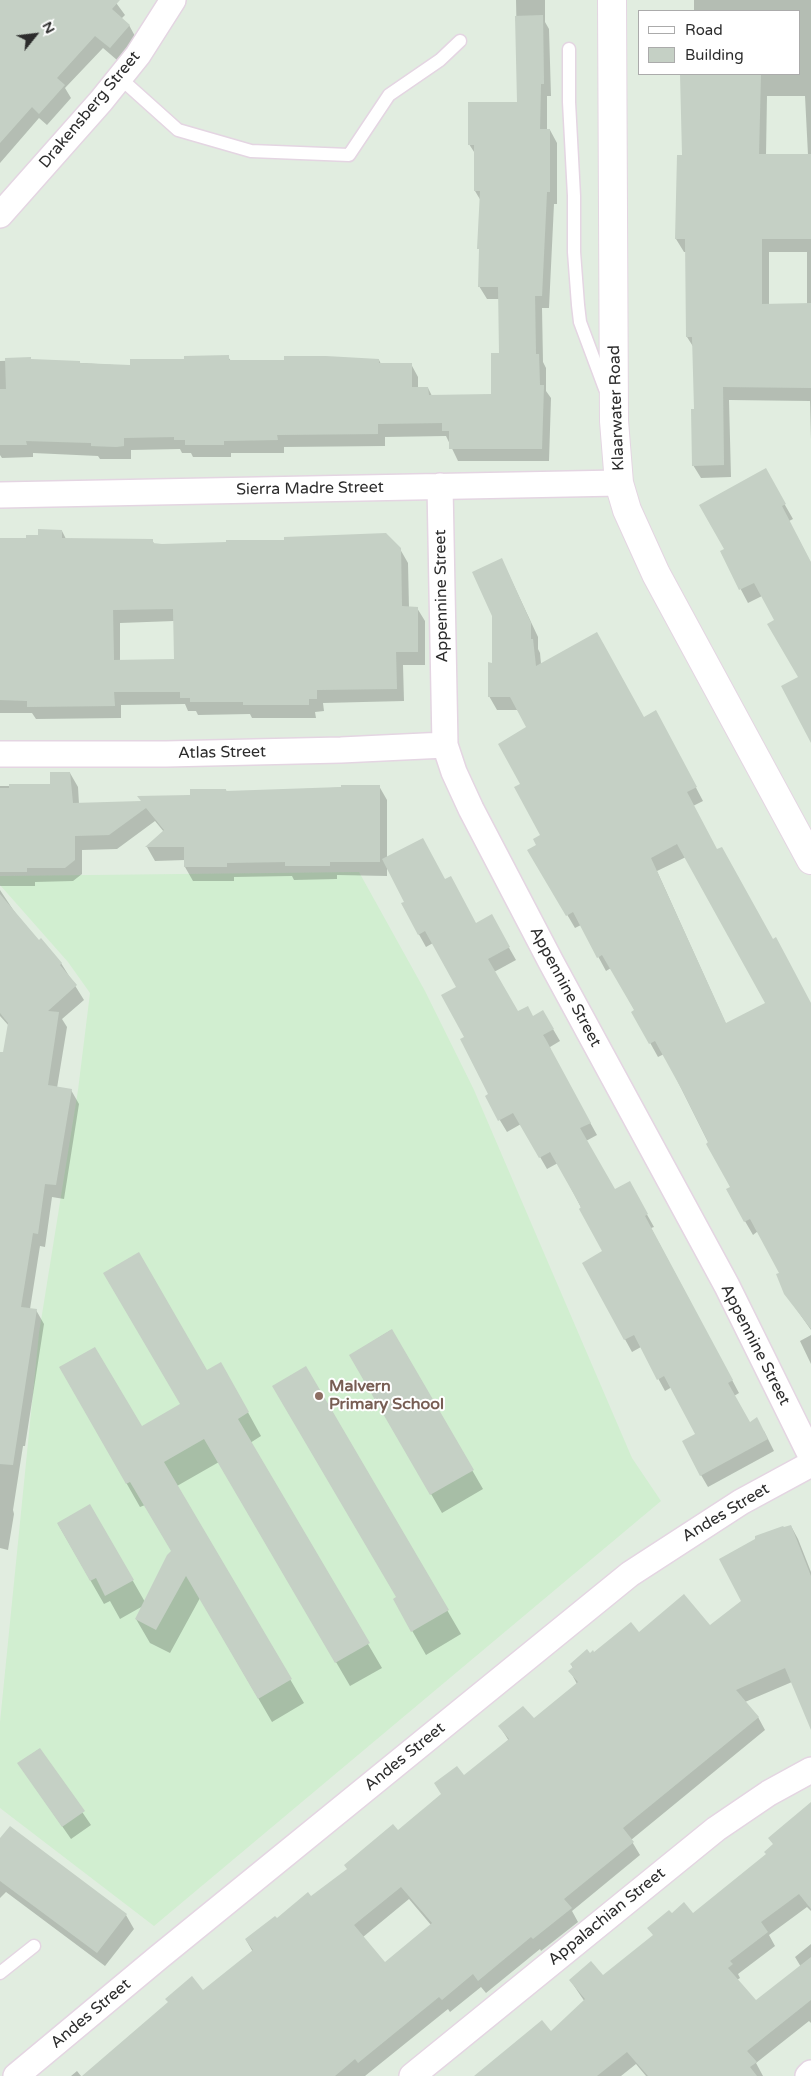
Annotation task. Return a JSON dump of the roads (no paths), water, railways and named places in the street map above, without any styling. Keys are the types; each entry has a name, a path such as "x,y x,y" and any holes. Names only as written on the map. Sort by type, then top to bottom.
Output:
{"street":[{"name":"Drakensberg Street","path":"0,215 101,101 138,56 174,0"},
{"name":"Klaarwater Road","path":"612,0 614,421 620,483 627,510 656,574 811,860"},
{"name":"Sierra Madre Street","path":"0,495 620,483"},
{"name":"Appennine Street","path":"440,486 444,745 471,809 551,962 727,1286 811,1456"},
{"name":"Atlas Street","path":"0,754 166,754 341,750 444,745"},
{"name":"Andes Street","path":"16,2076 159,1957 630,1574 741,1502 811,1464"},
{"name":"Appalachian Street","path":"412,2076 716,1829 769,1792 811,1770"},
{"path":"808,2076 811,2073"}],"lane":[{"path":"120,78 178,130 251,151 349,154 389,95 440,60 460,40"},
{"path":"569,49 574,252 580,322 597,364 614,421"},
{"path":"0,1973 34,1946"}],"place":[{"name":"Malvern Primary School","path":"319,1396"}]}
